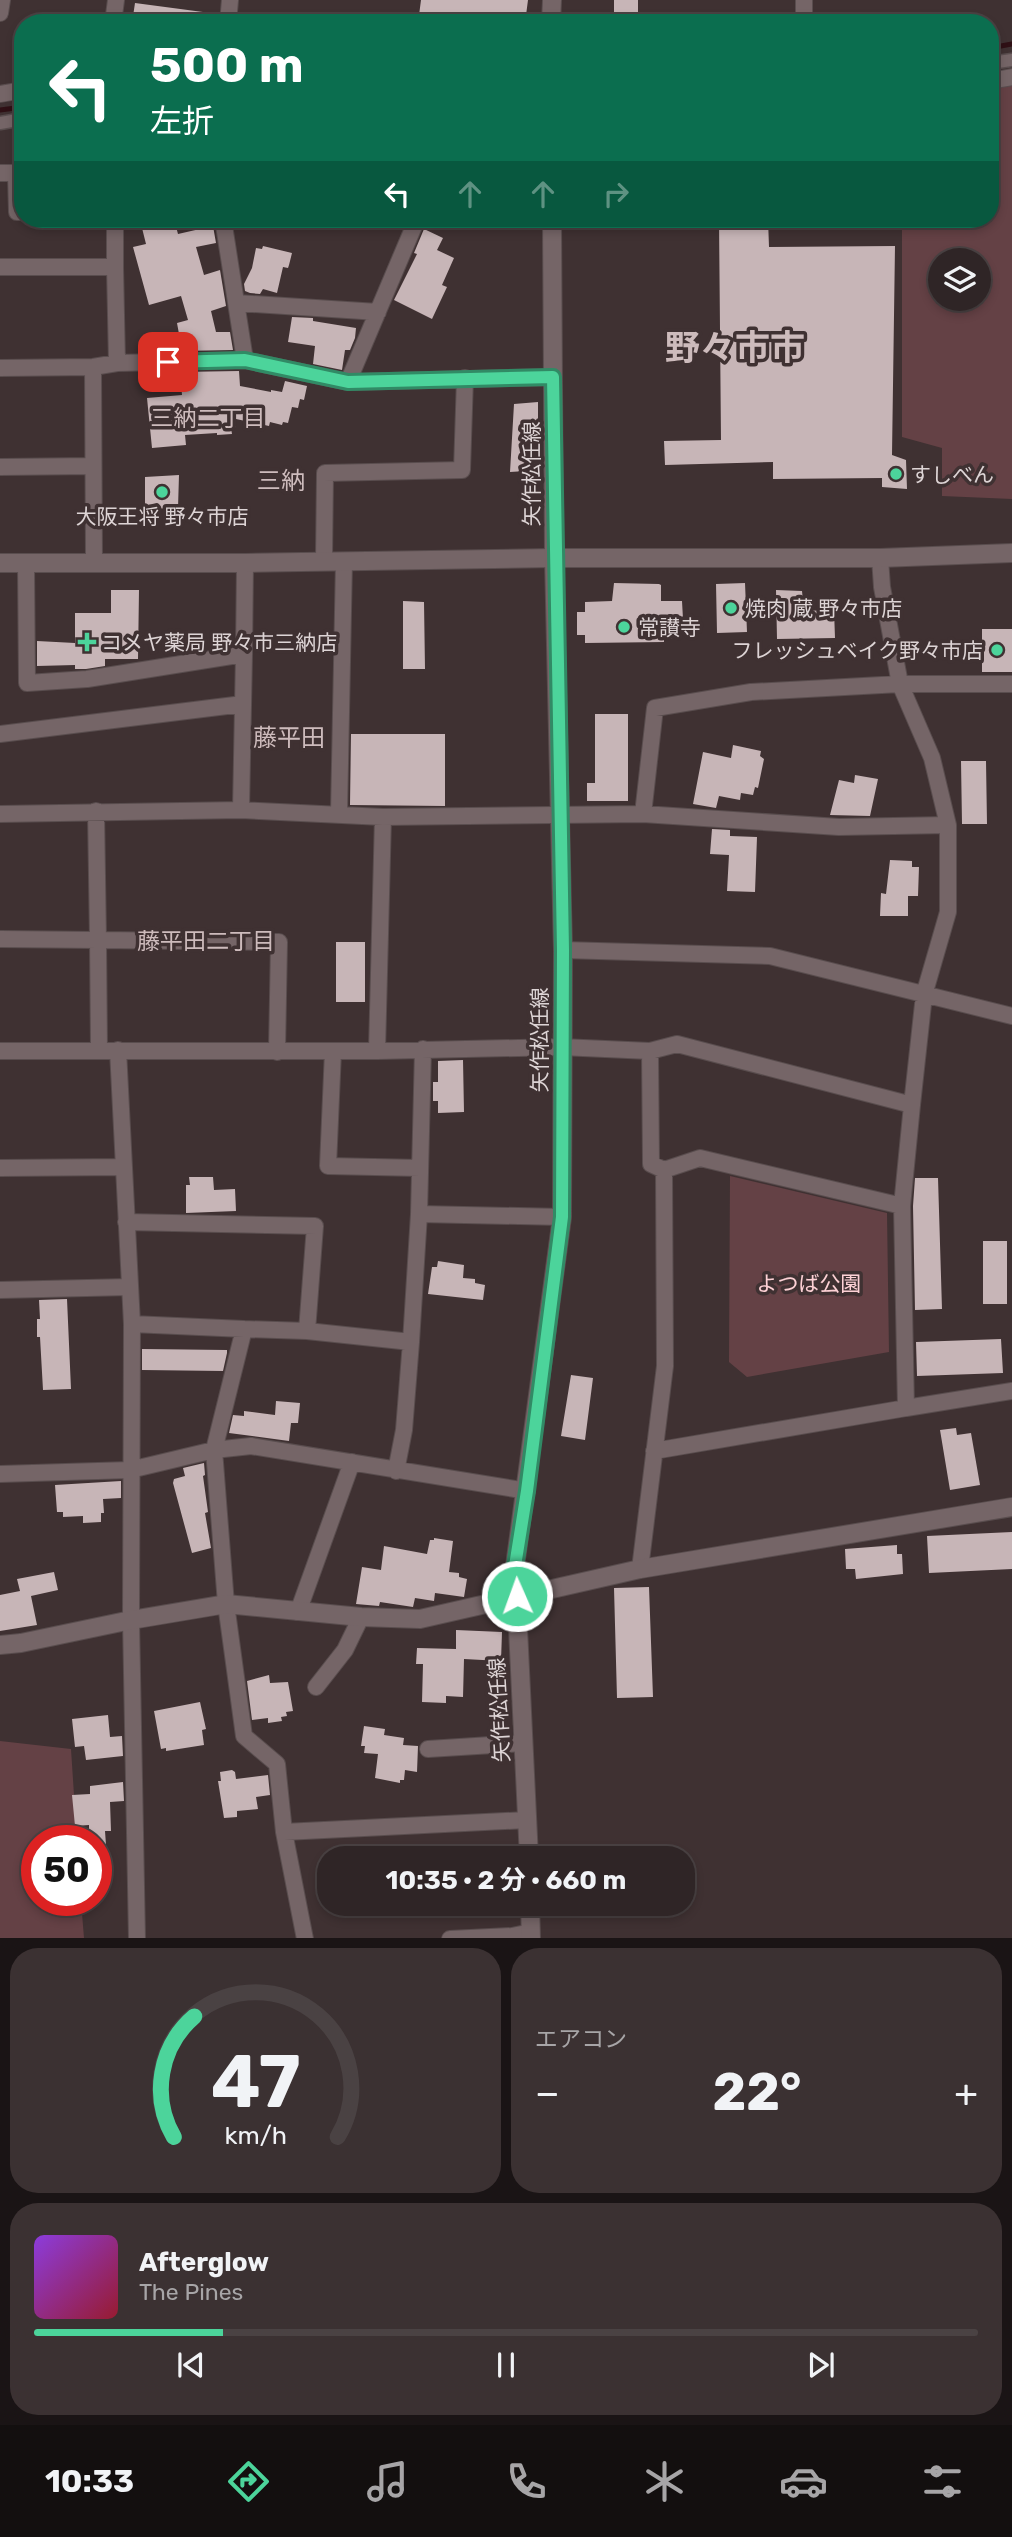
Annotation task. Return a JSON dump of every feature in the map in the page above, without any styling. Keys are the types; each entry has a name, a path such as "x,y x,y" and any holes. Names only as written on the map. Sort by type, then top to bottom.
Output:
{"street":[{"path":"0,13 2,0"},
{"path":"115,228 117,363"},
{"path":"224,228 245,360"},
{"path":"348,382 413,228"},
{"name":"矢作松任線","path":"528,1846 515,1566 562,1217 563,950 554,558 552,228"},
{"path":"0,267 115,267"},
{"path":"237,303 378,312"},
{"path":"0,368 245,360 348,382 553,377"},
{"path":"93,367 94,564"},
{"path":"324,561 325,473 463,470 465,379"},
{"path":"0,467 93,466"},
{"path":"0,563 880,558 1012,553"},
{"path":"880,558 882,587 900,684 932,758 948,825 948,912 924,995 902,1206 906,1408"},
{"path":"339,814 344,561"},
{"path":"26,563 27,683 87,679 244,654"},
{"path":"241,810 245,563"},
{"path":"643,814 655,708 751,692 900,684 1012,684"},
{"path":"0,734 243,704"},
{"path":"0,814 241,810 383,817 643,814 839,827 948,825"},
{"path":"96,811 99,1051"},
{"path":"377,1051 383,817"},
{"path":"0,939 279,943 277,1052"},
{"path":"563,950 770,956 1012,1016"},
{"path":"0,1051 277,1052 561,1047 650,1051 677,1044 912,1105"},
{"path":"396,1471 404,1430 411,1342 419,1214 423,1049"},
{"path":"118,1050 132,1324 131,1620 137,1938"},
{"path":"333,1051 328,1166 420,1168"},
{"path":"650,1051 651,1164 664,1170 699,1158 902,1206"},
{"path":"0,1168 124,1167"},
{"path":"640,1569 665,1366 664,1170"},
{"path":"419,1214 562,1217"},
{"path":"126,1222 315,1226 307,1331"},
{"path":"0,1290 130,1287"},
{"path":"132,1324 307,1331 411,1342"},
{"path":"244,1329 214,1450 226,1604 244,1737 277,1764 284,1832 305,1938"},
{"path":"654,1451 1012,1391"},
{"path":"0,1474 131,1470 214,1450 251,1446 527,1491"},
{"path":"298,1612 352,1462"},
{"path":"0,1645 226,1604 361,1617 420,1619 640,1569 1012,1507"},
{"path":"316,1686 345,1650 361,1617"},
{"path":"428,1749 524,1743"},
{"path":"284,1832 527,1820"},
{"path":"450,1938 531,1936 530,1916"}],"green space":[{"path":"1012,85 1012,499 942,496 942,448 902,437 902,228 999,228 999,87"},
{"name":"よつば公園","path":"730,1176 887,1213 889,1352 747,1377 729,1362"},
{"path":"0,1741 71,1749 76,1825 21,1825 21,1916 82,1916 84,1938 0,1938"}],"building":[{"path":"421,0 528,0 526,14 419,14"},
{"path":"614,0 638,0 638,14 614,14"},
{"path":"135,3 218,14 133,14"},
{"path":"142,228 176,228 178,234 213,228 216,243 196,247 204,275 220,270 226,306 211,311 216,332 230,332 233,350 180,351 176,335 179,334 177,323 188,320 181,296 149,305 133,247 146,244"},
{"path":"719,228 768,228 769,247 895,246 892,455 906,460 907,489 882,487 882,478 773,479 773,462 665,465 664,441 721,440"},
{"path":"424,229 443,238 437,250 454,258 442,285 447,287 432,319 394,300 417,254 414,253"},
{"path":"263,246 292,253 288,268 283,267 277,293 263,289 260,294 245,291 244,284 252,268 256,248 262,249"},
{"path":"292,317 313,318 313,321 356,328 350,350 345,350 342,370 313,364 315,346 288,342"},
{"path":"239,371 240,386 282,392 285,381 307,386 304,400 300,399 298,408 292,407 288,423 283,422 282,425 270,422 269,426 236,419 236,427 231,428 232,434 185,435 186,445 152,448 147,398 182,395 180,372"},
{"path":"538,402 538,442 542,442 541,470 510,472 514,404"},
{"name":"大阪王将 野々市店","path":"179,475 178,508 145,509 145,477"},
{"name":"常讃寺","path":"614,583 659,584 661,601 682,601 683,619 673,619 672,639 664,639 664,642 585,643 585,635 577,635 577,612 585,612 585,602 612,601"},
{"name":"焼肉 蔵 野々市店","path":"745,583 747,632 717,633 716,584"},
{"path":"111,590 139,590 138,659 105,659 105,666 86,669 75,669 75,665 37,666 37,641 75,643 75,613 111,613"},
{"path":"776,590 802,591 804,611 834,610 835,638 777,639"},
{"path":"403,601 424,602 425,669 403,669"},
{"name":"フレッシュベイク野々市店","path":"982,629 1012,629 1012,672 982,672"},
{"path":"595,714 628,714 628,801 587,801 587,783 595,783"},
{"path":"351,734 445,734 445,806 350,805"},
{"path":"733,745 761,751 760,756 764,759 758,788 755,787 753,795 741,793 740,800 719,796 716,808 693,804 703,752 731,758"},
{"path":"961,761 986,761 987,824 962,824"},
{"path":"855,775 878,779 870,816 830,815 839,780 854,783"},
{"path":"712,829 730,830 730,836 757,837 755,892 727,891 729,855 710,854"},
{"path":"890,860 912,861 912,867 919,867 918,896 908,896 908,916 880,916 881,893 886,894"},
{"path":"336,942 365,942 365,1002 336,1002"},
{"path":"463,1060 464,1112 438,1113 438,1101 433,1101 433,1082 438,1082 438,1061"},
{"path":"189,1177 213,1177 214,1190 235,1189 236,1211 186,1213 186,1185 190,1185"},
{"path":"915,1178 938,1178 942,1309 915,1310"},
{"path":"983,1241 1007,1241 1007,1304 983,1304"},
{"path":"438,1261 464,1265 463,1278 475,1279 475,1283 485,1285 483,1300 428,1294 432,1267 437,1267"},
{"path":"67,1299 71,1389 43,1390 40,1337 37,1337 39,1300"},
{"path":"1001,1339 1003,1373 917,1376 916,1342"},
{"path":"142,1349 227,1350 227,1353 223,1371 142,1370"},
{"path":"571,1375 593,1378 585,1440 561,1436"},
{"path":"276,1401 300,1403 298,1423 291,1423 289,1441 229,1433 233,1415 244,1416 244,1411 275,1415"},
{"path":"956,1428 957,1435 971,1433 980,1485 950,1490 940,1430"},
{"path":"204,1463 208,1512 205,1513 211,1548 192,1553 173,1483 174,1479 185,1476 183,1468"},
{"path":"121,1481 121,1498 103,1499 104,1513 101,1513 101,1522 83,1523 83,1516 63,1517 63,1512 57,1512 55,1485"},
{"path":"1012,1532 1012,1569 929,1573 927,1536"},
{"path":"434,1538 453,1541 449,1572 459,1573 459,1577 467,1579 464,1597 435,1593 434,1601 415,1598 413,1607 380,1602 379,1606 356,1604 362,1567 381,1570 384,1546 427,1554 430,1540"},
{"path":"897,1545 897,1554 902,1554 903,1574 856,1579 855,1569 846,1569 845,1549"},
{"path":"54,1572 58,1590 31,1596 37,1625 0,1631 0,1595 20,1591 17,1579"},
{"path":"649,1587 653,1697 617,1698 614,1588"},
{"path":"456,1630 502,1632 501,1661 464,1659 463,1697 446,1696 446,1703 422,1702 423,1664 416,1664 417,1648 456,1649"},
{"path":"269,1675 270,1683 288,1682 293,1711 286,1712 287,1716 281,1717 282,1721 268,1723 268,1718 252,1720 247,1681"},
{"path":"200,1702 206,1729 202,1730 204,1745 166,1751 166,1748 161,1749 154,1711"},
{"path":"108,1715 110,1737 122,1736 123,1756 86,1760 84,1746 75,1747 72,1719"},
{"path":"364,1726 385,1729 384,1735 404,1738 403,1745 418,1746 417,1772 405,1770 404,1780 400,1780 400,1783 375,1778 378,1754 364,1753 365,1746 361,1746"},
{"path":"232,1770 236,1779 268,1775 270,1795 256,1797 258,1809 237,1811 237,1817 224,1818 218,1781 221,1781 220,1772"},
{"path":"123,1782 124,1801 110,1802 111,1825 75,1825 72,1795 90,1794 90,1786"}],"waterway":[{"path":"999,46 1012,44"},
{"path":"0,110 14,108"}],"place":[{"name":"すしべん","path":"896,474"},
{"name":"大阪王将 野々市店","path":"162,492"},
{"name":"焼肉 蔵 野々市店","path":"731,608"},
{"name":"常讃寺","path":"624,627"},
{"name":"コメヤ薬局 野々市三納店","path":"87,642"},
{"name":"フレッシュベイク野々市店","path":"997,650"}],"district":[{"name":"野々市市","path":"735,348"},
{"name":"三納二丁目","path":"208,418"},
{"name":"三納","path":"281,481"},
{"name":"藤平田","path":"289,738"},
{"name":"藤平田二丁目","path":"206,941"}],"route":[{"path":"168,362 245,360 348,382 553,377 554,575 563,950 562,1217 515,1566 517,1596"}]}
